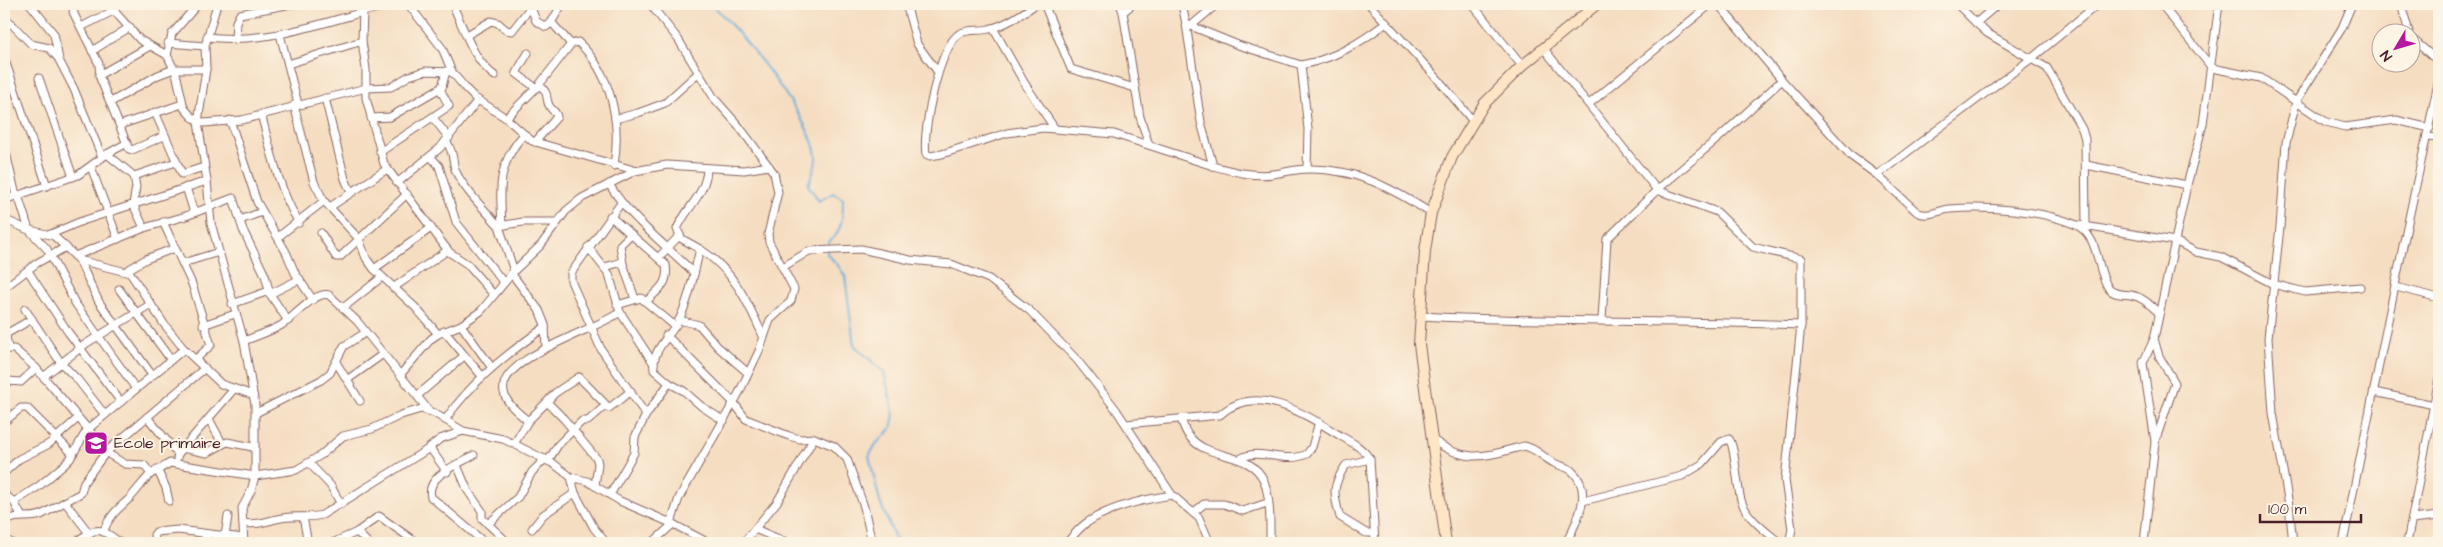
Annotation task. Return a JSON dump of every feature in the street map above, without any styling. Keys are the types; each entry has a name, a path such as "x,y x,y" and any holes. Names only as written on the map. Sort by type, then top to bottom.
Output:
{"street":[{"path":"30,4 54,34 59,60"},
{"path":"77,4 73,12 99,64 99,75 127,143 132,150 164,136"},
{"path":"108,4 140,40 167,55"},
{"path":"198,4 174,30 168,43 167,55 174,69 182,104 198,122 221,123 366,88 392,87 409,76 425,71 449,72"},
{"path":"156,543 154,535 156,532 178,530 207,534 224,540 243,540 242,508 251,491 254,476 253,447 256,413 244,341 232,304 211,224 198,122 206,69 205,46 218,4"},
{"path":"235,40 236,22 240,14 290,4"},
{"path":"207,37 235,40 280,34 393,4"},
{"path":"408,4 442,48 449,72 478,100 506,118 524,134 535,142 614,166 635,170"},
{"path":"452,4 481,63 495,76"},
{"path":"532,6 535,19 541,26 546,27 552,23 563,4"},
{"path":"650,4 678,39 714,98 738,125 769,166 776,179 778,192 768,234 769,242 794,289 793,296 770,320 759,351 734,403 679,498 672,523 652,543"},
{"path":"906,4 917,44 937,71"},
{"path":"1036,4 993,28 968,30 957,36 951,43 937,71 926,138 925,151 928,156 942,154 1007,133 1043,128 1114,134 1213,166 1245,174 1308,169 1354,173 1376,181 1431,213"},
{"path":"1044,4 1071,69 1135,88"},
{"path":"1120,4 1140,117 1149,145"},
{"path":"1122,12 1133,4"},
{"path":"1182,4 1189,24 1201,122 1213,166"},
{"path":"1189,24 1217,4"},
{"path":"1369,4 1437,78 1472,120"},
{"path":"1472,4 1522,66"},
{"path":"1446,543 1422,370 1420,316 1431,213 1452,157 1472,120 1499,88 1522,66 1597,4"},
{"path":"1589,104 1711,4"},
{"path":"1718,4 1782,80 1851,156 1877,175 1920,214 1961,208 2047,216 2076,225 2175,241 2196,252 2221,257 2273,284 2305,292 2360,288"},
{"path":"1957,4 1987,34 2032,58 2050,73 2086,139 2086,226"},
{"path":"1976,23 1998,4"},
{"path":"1877,175 2032,58 2098,4"},
{"path":"2161,4 2212,68 2261,78 2326,122 2345,127 2396,120 2430,128"},
{"path":"2292,543 2288,496 2273,413 2268,338 2280,227 2286,143 2296,102 2342,28 2352,4"},
{"path":"2401,4 2406,22"},
{"path":"467,35 491,21 498,23 506,30 512,31 532,6"},
{"path":"2156,442 2143,363 2154,339 2186,185 2203,124 2220,6"},
{"path":"81,27 114,10"},
{"path":"364,11 362,41 366,69 366,98 380,152 387,169 408,194 448,250 468,264 494,295"},
{"path":"4,16 31,44 49,48 59,60 104,155 134,176 136,188 133,204 144,228"},
{"path":"552,23 571,44"},
{"path":"1189,24 1238,45 1301,65 1319,62 1347,50 1386,23"},
{"path":"92,51 130,27"},
{"path":"993,28 1025,84 1055,129"},
{"path":"280,34 314,182 327,204 359,239 366,258 374,269 441,332 482,376"},
{"path":"288,64 362,41"},
{"path":"168,43 205,46"},
{"path":"506,118 538,86 571,44 579,43 607,82 616,119 614,166"},
{"path":"99,75 150,46"},
{"path":"2420,46 2439,62"},
{"path":"1544,49 1657,190 1717,212 1753,247 1778,255 1799,257 1802,263 1801,325 1786,480 1792,529 1789,543"},
{"path":"528,53 516,73 547,92 550,107 557,117 535,142"},
{"path":"4,57 47,186"},
{"path":"1301,65 1308,129 1308,169"},
{"path":"111,102 158,75 174,69 206,69"},
{"path":"380,152 434,119 449,106 442,92 442,87 449,72"},
{"path":"616,119 638,114 665,103 698,72"},
{"path":"39,78 73,177"},
{"path":"2343,543 2438,94 2439,79"},
{"path":"1602,320 1607,239 1657,190 1723,134 1782,80"},
{"path":"371,118 390,117 442,87"},
{"path":"325,98 345,179 351,192"},
{"path":"398,183 431,157 448,140 478,100"},
{"path":"120,125 182,104"},
{"path":"155,112 176,162 184,174 204,167"},
{"path":"261,114 283,188 299,223"},
{"path":"434,119 453,151 455,170 462,181 501,225"},
{"path":"230,120 253,193 313,300"},
{"path":"524,134 503,167 499,193 501,225 512,272 538,307 545,327 546,348"},
{"path":"2428,137 2439,138"},
{"path":"4,200 73,177 91,167 104,155 127,143"},
{"path":"4,144 17,195 29,230"},
{"path":"431,157 439,166 456,222 504,283"},
{"path":"134,176 176,162"},
{"path":"400,375 423,346 441,332 461,325 481,311 512,272 541,245 558,222 577,202 635,170 667,165 744,170 769,166"},
{"path":"2086,165 2186,185"},
{"path":"91,167 118,239"},
{"path":"278,237 327,204 351,192 387,169"},
{"path":"707,169 705,183 680,221 676,231 679,236 722,264 732,277 763,336"},
{"path":"29,230 51,234 133,204 207,181"},
{"path":"609,184 627,212 668,247 694,273"},
{"path":"186,188 194,213"},
{"path":"321,233 338,258 408,194"},
{"path":"77,258 144,228 194,213 234,198 240,220 253,254 265,275 270,293 288,320"},
{"path":"621,203 570,275 572,285 601,349 646,415"},
{"path":"240,220 262,212"},
{"path":"610,216 622,229 631,234 666,265 666,281 647,301"},
{"path":"4,219 36,235 51,255 75,303 136,388"},
{"path":"162,222 192,284 210,346 196,359"},
{"path":"501,225 523,222 558,222"},
{"path":"2076,225 2094,244 2109,288 2118,294 2134,296 2144,300 2159,313"},
{"path":"374,269 431,228"},
{"path":"51,234 77,258 99,302 152,375"},
{"path":"631,234 620,244 622,262 635,299"},
{"path":"659,257 679,236"},
{"path":"4,288 51,255 66,247"},
{"path":"588,247 605,267 619,309 654,364"},
{"path":"126,271 146,259 175,248"},
{"path":"700,249 677,323 666,336 654,364 654,370 669,383 684,391 701,406 724,421"},
{"path":"783,267 809,252 861,249 910,260 951,264 989,279 1049,328 1088,373 1126,424 1172,494 1199,518 1210,543"},
{"path":"393,288 448,250"},
{"path":"183,263 219,252"},
{"path":"77,258 126,271 133,277 164,324 184,349 221,384 253,395"},
{"path":"605,267 622,262"},
{"path":"28,271 80,348 121,402"},
{"path":"343,308 382,277"},
{"path":"232,304 270,293 300,279"},
{"path":"2396,288 2439,298"},
{"path":"119,289 171,360"},
{"path":"244,341 288,320 313,300 324,294 329,295 366,333 430,411 463,430 503,439 514,444 546,460 571,477 595,486 709,543"},
{"path":"528,422 504,394 503,386 510,374 524,362 546,348 590,327 635,299 641,298 647,301 677,323 699,324 723,352 748,372"},
{"path":"44,377 80,348 151,304"},
{"path":"26,309 62,363 77,378 105,415"},
{"path":"203,325 235,314"},
{"path":"1420,316 1801,325"},
{"path":"32,319 6,334 6,349 18,352 36,368 106,452 125,464 144,466 154,472 166,488 169,501"},
{"path":"461,325 492,368"},
{"path":"445,420 457,403 482,376 545,327"},
{"path":"256,413 321,380 330,373 344,346 366,333"},
{"path":"666,336 734,403 749,422 800,439 814,438 834,446 846,459 864,507 872,543"},
{"path":"2144,543 2156,442 2175,383 2159,356 2154,339"},
{"path":"14,502 39,486 64,465 87,430 184,349"},
{"path":"347,380 383,354"},
{"path":"418,395 464,356"},
{"path":"336,362 360,401"},
{"path":"4,383 8,380 21,382 36,368"},
{"path":"4,522 22,515 34,517 41,515 81,493 84,482 106,452 205,368"},
{"path":"514,444 528,422 555,393 579,377 605,406 611,408 630,391"},
{"path":"2407,543 2436,406 2439,378"},
{"path":"610,495 634,453 635,437 646,415 669,383"},
{"path":"176,463 180,451 234,389"},
{"path":"2374,392 2436,406"},
{"path":"547,402 597,459 595,486"},
{"path":"1126,424 1221,415 1229,407 1246,402 1261,402 1294,408 1362,448 1370,458 1375,543"},
{"path":"488,524 518,497 532,472 546,460 558,445 582,421 588,421 605,406"},
{"path":"4,422 24,407 34,413 73,454"},
{"path":"104,530 112,513 154,472 170,463 254,476 296,470 309,463 343,436 372,428 414,410 430,411"},
{"path":"147,417 180,451 207,453 222,443 253,447"},
{"path":"1181,418 1188,435 1194,442 1222,455 1240,459 1262,479 1267,503 1270,543"},
{"path":"4,473 18,459 49,444 77,419"},
{"path":"208,419 222,443"},
{"path":"1240,459 1256,452 1271,457 1283,458 1307,454 1312,447 1319,422"},
{"path":"242,523 259,524 290,516 322,515 364,487 430,448 440,439 463,430"},
{"path":"743,543 784,492 814,438"},
{"path":"1432,439 1448,451 1464,455 1486,456 1524,446 1530,447 1552,462 1571,470 1580,485 1584,501 1566,543"},
{"path":"1584,501 1682,476 1702,464 1721,442 1729,439 1734,451 1735,470 1742,501 1755,522 1780,543"},
{"path":"430,448 447,472"},
{"path":"474,456 433,481 430,490 431,497 485,543"},
{"path":"1370,458 1346,465 1336,480 1334,491 1340,517 1366,533 1373,533"},
{"path":"309,463 330,486 341,504"},
{"path":"457,465 468,491 482,511 482,518 503,538 500,543"},
{"path":"571,477 576,492 594,528 606,543"},
{"path":"532,529 544,515 576,492"},
{"path":"4,494 14,502 22,515"},
{"path":"1066,543 1086,522 1102,514 1144,499 1172,494"},
{"path":"65,502 86,538"},
{"path":"1193,513 1204,504 1224,504 1243,511 1267,503"},
{"path":"224,540 228,516"},
{"path":"332,543 358,532 378,516 417,543"},
{"path":"2412,518 2439,516"},
{"path":"304,517 308,543"},
{"path":"755,529 788,543"},
{"path":"74,543 86,538 95,530 104,530 120,543"},
{"path":"358,532 368,543"},
{"path":"203,543 207,534"},
{"path":"4,540 12,543"}],"waterway":[{"path":"711,4 756,54 789,99 802,121 812,140 816,156 815,167 808,185 819,201 833,193 843,199 840,228 829,242 827,254 845,276 854,345 884,372 894,415 891,429 876,444 869,456 880,502 897,543"}],"place":[{"name":"Ecole primaire","path":"96,443"}]}
